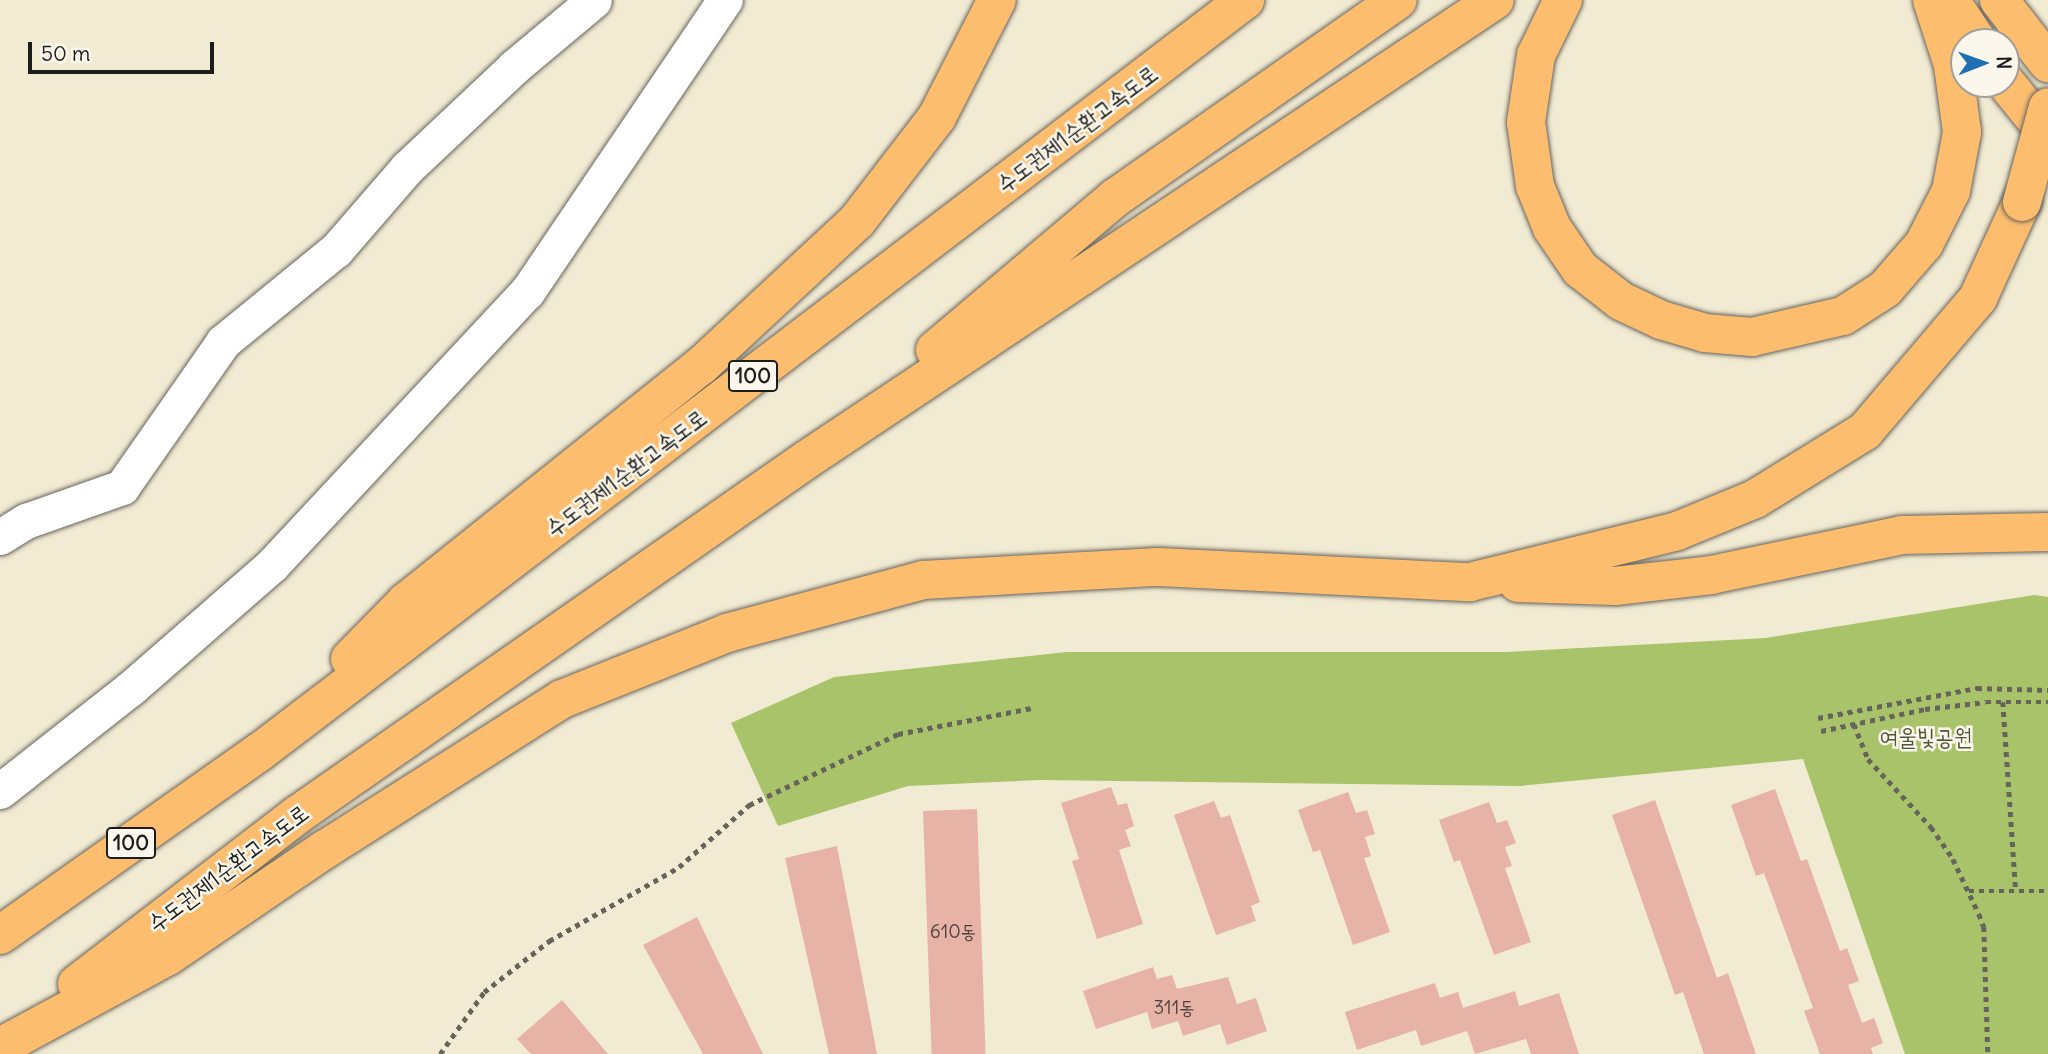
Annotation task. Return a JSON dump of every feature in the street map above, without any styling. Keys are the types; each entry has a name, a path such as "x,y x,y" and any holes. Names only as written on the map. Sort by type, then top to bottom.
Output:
{"highway":[{"path":"937,117 965,0"},
{"path":"261,751 406,602 701,366 857,222 937,117 997,0"},
{"name":"수도권제1순환고속도로","path":"0,935 261,751 1245,0"},
{"name":"수도권제1순환고속도로","path":"806,460 1115,198 1398,0"},
{"name":"수도권제1순환고속도로","path":"0,1045 300,813 806,460 1495,0"},
{"path":"1563,0 1536,55 1526,122 1535,186 1552,228 1580,269 1620,301 1683,327 1752,337 1843,316 1885,289 1924,244 1951,191 1962,132 1953,65 1932,0"},
{"path":"1950,0 1969,28"},
{"path":"1999,0 2048,63"},
{"path":"2018,98 2048,135"},
{"path":"1470,582 1677,531 1755,499 1865,431 1978,298 2022,202 2048,107"},
{"path":"0,1045 168,956 324,850 562,699 727,633 923,580 1158,567 1615,586 1711,575 1902,535 2048,532"}],"lane":[{"path":"0,537 26,521 122,487 223,342 335,250 407,168 514,67 594,0"},
{"path":"0,791 131,688 272,565 527,292 725,0"}],"path":[{"path":"1818,718 1976,688 2048,690"},
{"path":"2003,702 2016,891"},
{"path":"1821,731 1925,709 2003,702 2048,702"},
{"path":"440,1054 484,992 549,941 679,867 749,805 898,734 991,712 1032,708"},
{"path":"1854,724 1868,760 1931,827 1969,891 1984,927 1989,1054"},
{"path":"1969,891 2048,891"}],"green space":[{"name":"여울빛공원","path":"2034,595 2048,597 2048,1054 1905,1054 1803,759 1520,786 1040,780 908,786 778,826 731,723 834,677 1067,652 1506,652 1766,638"}],"building":[{"path":"1111,787 1118,805 1127,803 1134,826 1125,830 1131,846 1119,850 1143,924 1097,939 1072,861 1079,859 1061,803"},
{"path":"1775,789 1801,861 1807,859 1840,951 1847,948 1859,981 1848,985 1862,1023 1874,1018 1883,1043 1871,1048 1873,1054 1820,1054 1804,1011 1813,1008 1764,873 1756,876 1731,805"},
{"path":"1348,792 1356,813 1367,810 1375,834 1365,837 1371,856 1364,858 1390,932 1353,945 1320,850 1313,852 1298,810"},
{"path":"1655,800 1717,978 1728,973 1756,1054 1704,1054 1683,992 1675,995 1612,815"},
{"path":"1214,801 1221,818 1230,815 1260,902 1251,906 1256,921 1216,935 1174,815"},
{"path":"1489,802 1497,823 1507,820 1516,843 1505,847 1512,866 1505,868 1531,942 1494,955 1460,860 1454,862 1439,820"},
{"path":"977,809 986,1054 932,1054 923,811"},
{"path":"837,846 877,1054 829,1054 785,858"},
{"path":"697,917 763,1054 703,1054 643,945"},
{"path":"1153,967 1157,979 1172,975 1177,989 1228,977 1237,1004 1256,998 1267,1031 1227,1045 1220,1024 1183,1036 1178,1021 1152,1029 1147,1012 1096,1029 1083,991"},
{"path":"1435,983 1440,998 1458,992 1463,1008 1515,991 1519,1006 1559,993 1579,1054 1531,1054 1526,1039 1475,1054 1467,1031 1421,1046 1416,1030 1357,1050 1345,1012"},
{"path":"562,1000 608,1054 531,1054 517,1039"}]}
